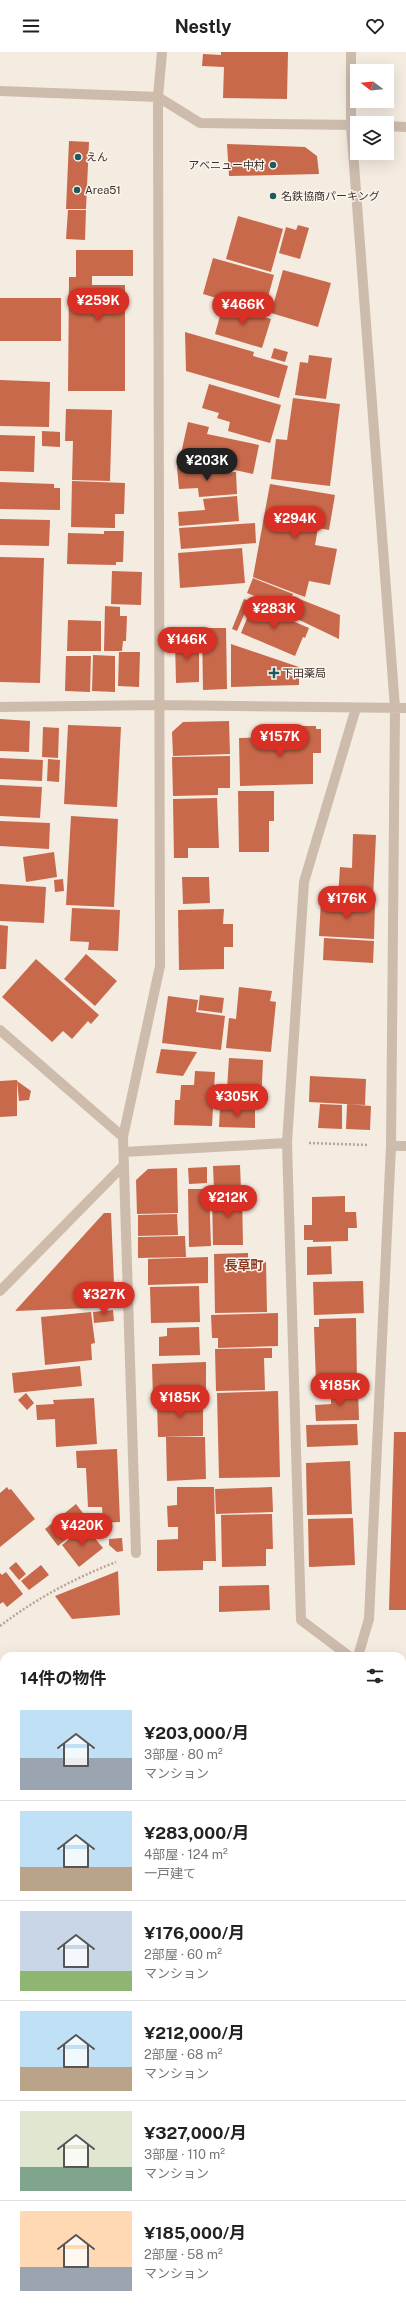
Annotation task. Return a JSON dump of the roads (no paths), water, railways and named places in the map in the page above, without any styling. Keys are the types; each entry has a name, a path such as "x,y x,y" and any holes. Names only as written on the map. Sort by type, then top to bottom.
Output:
{"street":[{"path":"136,1553 123,1137 160,966 158,97 162,52"},
{"path":"351,52 354,116"},
{"path":"0,91 158,97 200,123 350,125"},
{"path":"394,126 406,127"},
{"path":"357,160 396,708 391,1146 369,1619 359,1652"},
{"path":"0,707 160,705 406,708"},
{"path":"344,1652 301,1620 287,1143 304,882 356,708"},
{"path":"0,1030 123,1137"},
{"path":"124,1152 287,1143"},
{"path":"391,1146 406,1146"},
{"path":"0,1292 124,1165"}],"place":[{"name":"えん","path":"78,157"},
{"name":"アベニュー中村","path":"273,165"},
{"name":"Area51","path":"77,190"},
{"name":"名鉄協商パーキング","path":"273,196"},
{"name":"下田薬局","path":"274,673"}],"district":[{"name":"長草町","path":"244,1265"}]}
